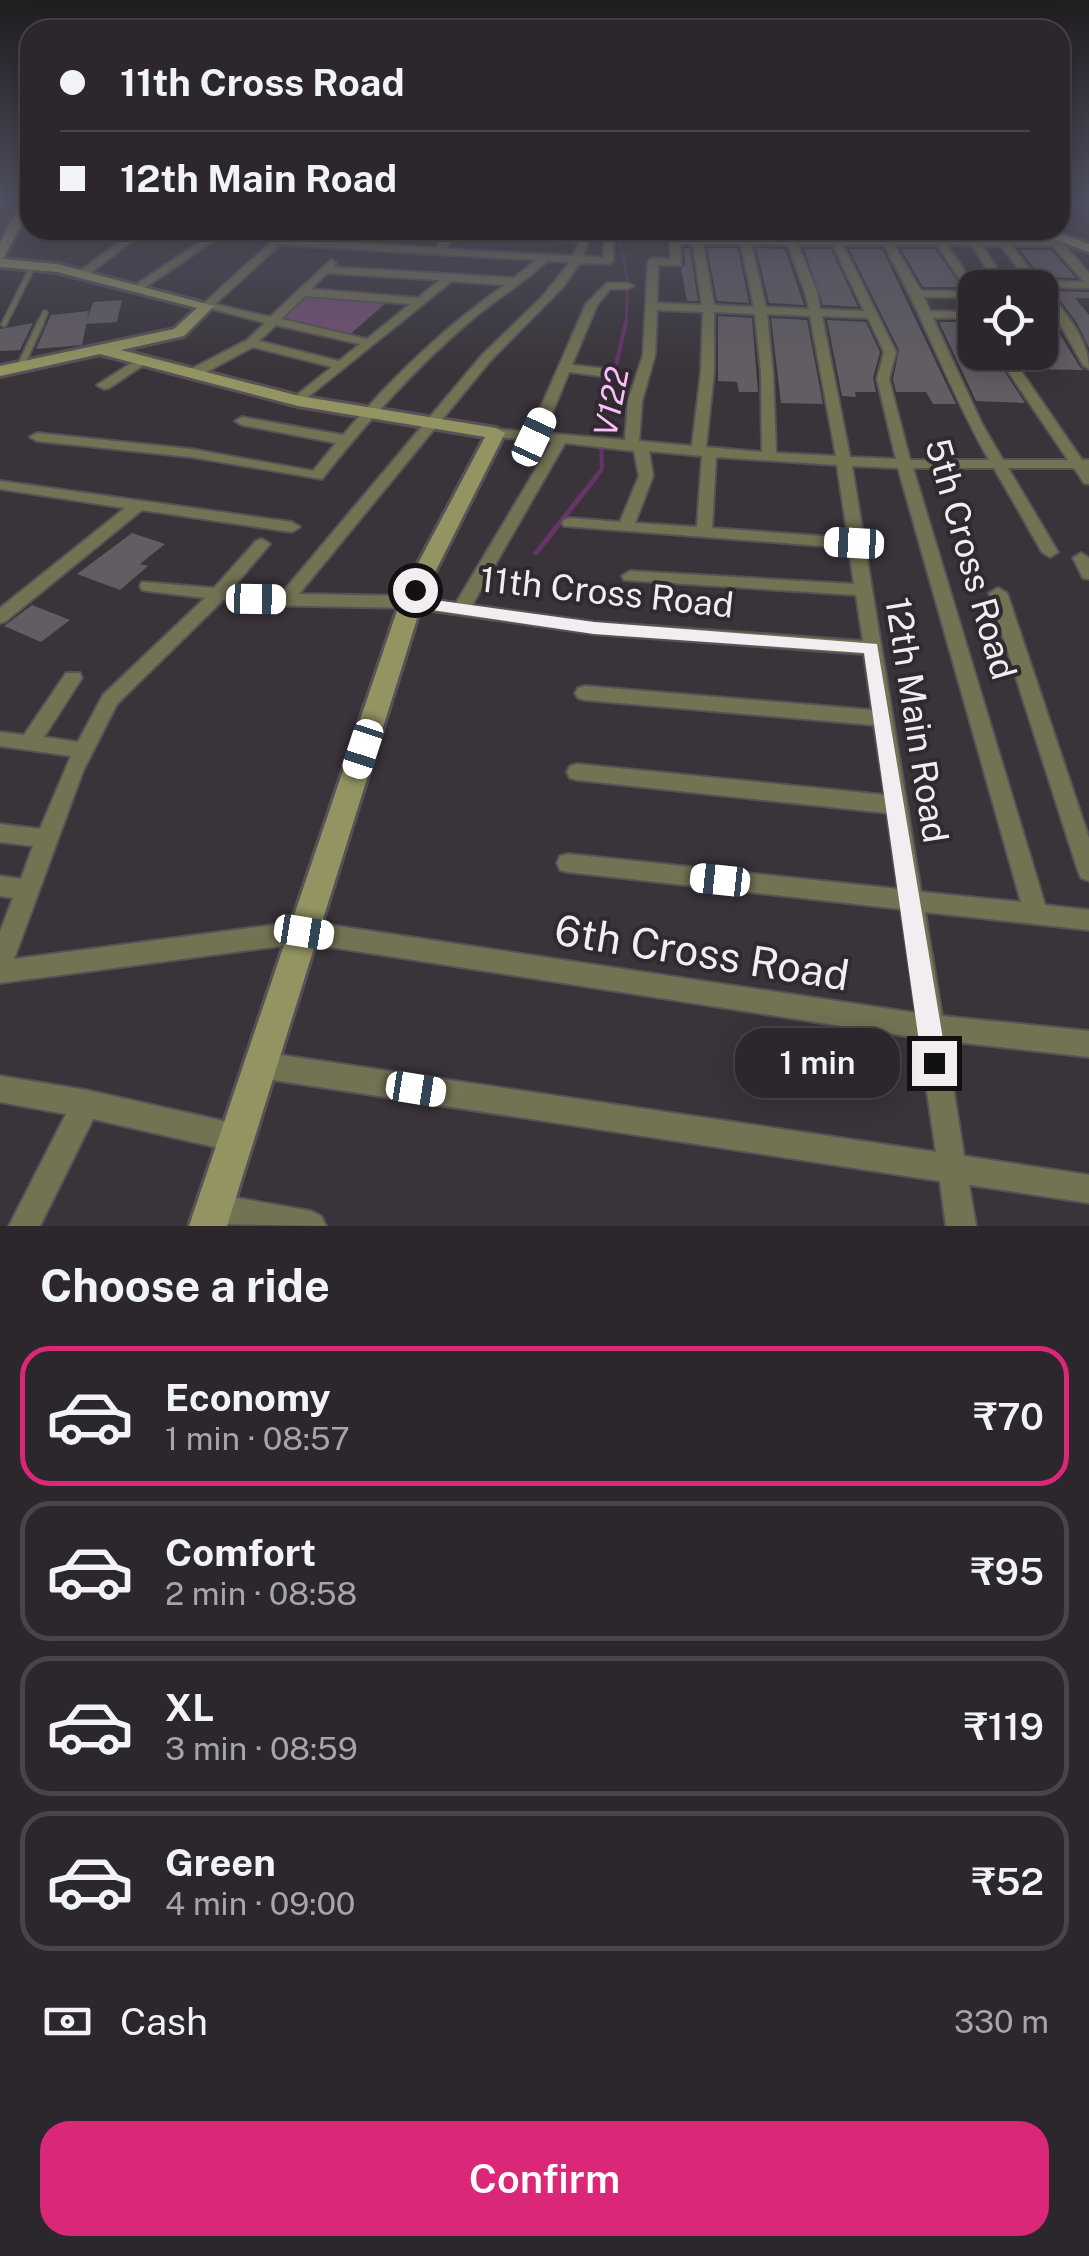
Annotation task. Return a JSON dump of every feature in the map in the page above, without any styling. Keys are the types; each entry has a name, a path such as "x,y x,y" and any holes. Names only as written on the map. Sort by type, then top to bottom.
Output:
{"street":[{"path":"82,274 105,257"},
{"path":"137,288 184,257"},
{"path":"0,372 179,333 261,257"},
{"path":"532,257 608,261 609,257"},
{"path":"625,528 646,476 636,447 635,400 649,355 653,261 677,262 676,257"},
{"path":"700,257 710,308 711,364 704,453 704,534"},
{"path":"748,257 770,398 769,457"},
{"name":"12th Main Road","path":"798,257 811,292 844,460 961,1226"},
{"name":"5th Cross Road","path":"844,257 890,352 883,379 904,464 1038,916"},
{"path":"896,257 917,294 996,464 1050,552"},
{"path":"1071,257 1089,282"},
{"path":"192,374 251,343 335,258"},
{"path":"38,437 192,453 317,476 364,414 456,327 544,258"},
{"path":"0,260 82,274 370,343"},
{"path":"286,599 508,334 565,288 579,260"},
{"path":"324,270 517,282"},
{"path":"298,401 450,277"},
{"path":"1058,285 1089,282"},
{"path":"534,437 566,368 593,293 607,286 628,286"},
{"path":"304,292 421,302"},
{"path":"917,294 958,294"},
{"path":"651,306 874,315"},
{"path":"1058,311 1089,365"},
{"path":"926,314 958,314"},
{"path":"251,343 342,366"},
{"path":"102,350 298,401 496,433 769,457 904,464 1083,464"},
{"path":"104,385 141,360"},
{"path":"566,368 608,373"},
{"path":"1014,370 1083,464 1089,480"},
{"path":"242,420 345,440"},
{"path":"310,1226 211,1217 411,602 496,433"},
{"path":"460,609 560,440"},
{"path":"2,488 292,527"},
{"path":"0,618 137,506"},
{"path":"570,523 854,543"},
{"path":"0,963 84,750 110,700 217,596 262,544"},
{"path":"1081,558 1089,574"},
{"path":"630,576 862,590"},
{"name":"11th Cross Road","path":"148,586 217,596 411,602 594,628 871,648"},
{"path":"998,593 1089,872"},
{"path":"29,743 73,678"},
{"path":"585,692 882,718"},
{"path":"0,739 84,750"},
{"path":"577,772 895,805"},
{"path":"0,833 47,840"},
{"path":"568,863 1089,920"},
{"path":"0,886 28,890"},
{"name":"6th Cross Road","path":"0,972 304,932 929,1027 1089,1044"},
{"path":"260,1065 1089,1189"},
{"path":"0,1090 86,1104 237,1138"},
{"path":"24,1226 86,1104"}],"lane":[{"path":"4,325 34,266"},
{"path":"20,367 44,313"}],"shaded area":[{"path":"307,295 387,302 349,335 284,319"}],"building":[{"path":"685,257 691,257 698,301 687,301 681,269"},
{"path":"709,257 740,257 749,303 717,301"},
{"path":"758,257 788,257 804,305 769,303"},
{"path":"807,257 835,257 858,307 823,305"},
{"path":"853,257 886,257 956,404 933,404 926,392 896,392 893,379 899,350"},
{"path":"906,257 941,257 958,287 923,287"},
{"path":"1026,257 1057,257 1076,278 1058,277 1058,270 1036,270"},
{"path":"1058,291 1089,292 1089,298 1075,298 1089,315 1089,348 1058,298"},
{"path":"122,300 117,322 86,324 93,302"},
{"path":"89,311 82,345 36,349 51,315"},
{"path":"718,316 752,318 758,392 739,392 737,382 718,381"},
{"path":"771,318 807,320 823,404 781,403"},
{"path":"827,320 866,322 880,352 873,378 876,392 842,396"},
{"path":"939,322 958,322 958,363"},
{"path":"33,323 20,350 0,351 0,329"},
{"path":"1058,331 1080,367 1084,370 1058,370"},
{"path":"961,370 1004,370 1025,403 976,401"},
{"path":"132,533 165,544 140,564 148,566 120,590 77,574"},
{"path":"32,605 70,620 41,642 4,626"}],"waterway":[{"name":"V122","path":"623,257 628,282 626,324"},
{"name":"V122","path":"594,479 602,469 601,429 626,322"},
{"name":"V122","path":"536,553 596,477"}],"route":[{"path":"415,590 411,602 594,628 871,648 934,1063"}]}
